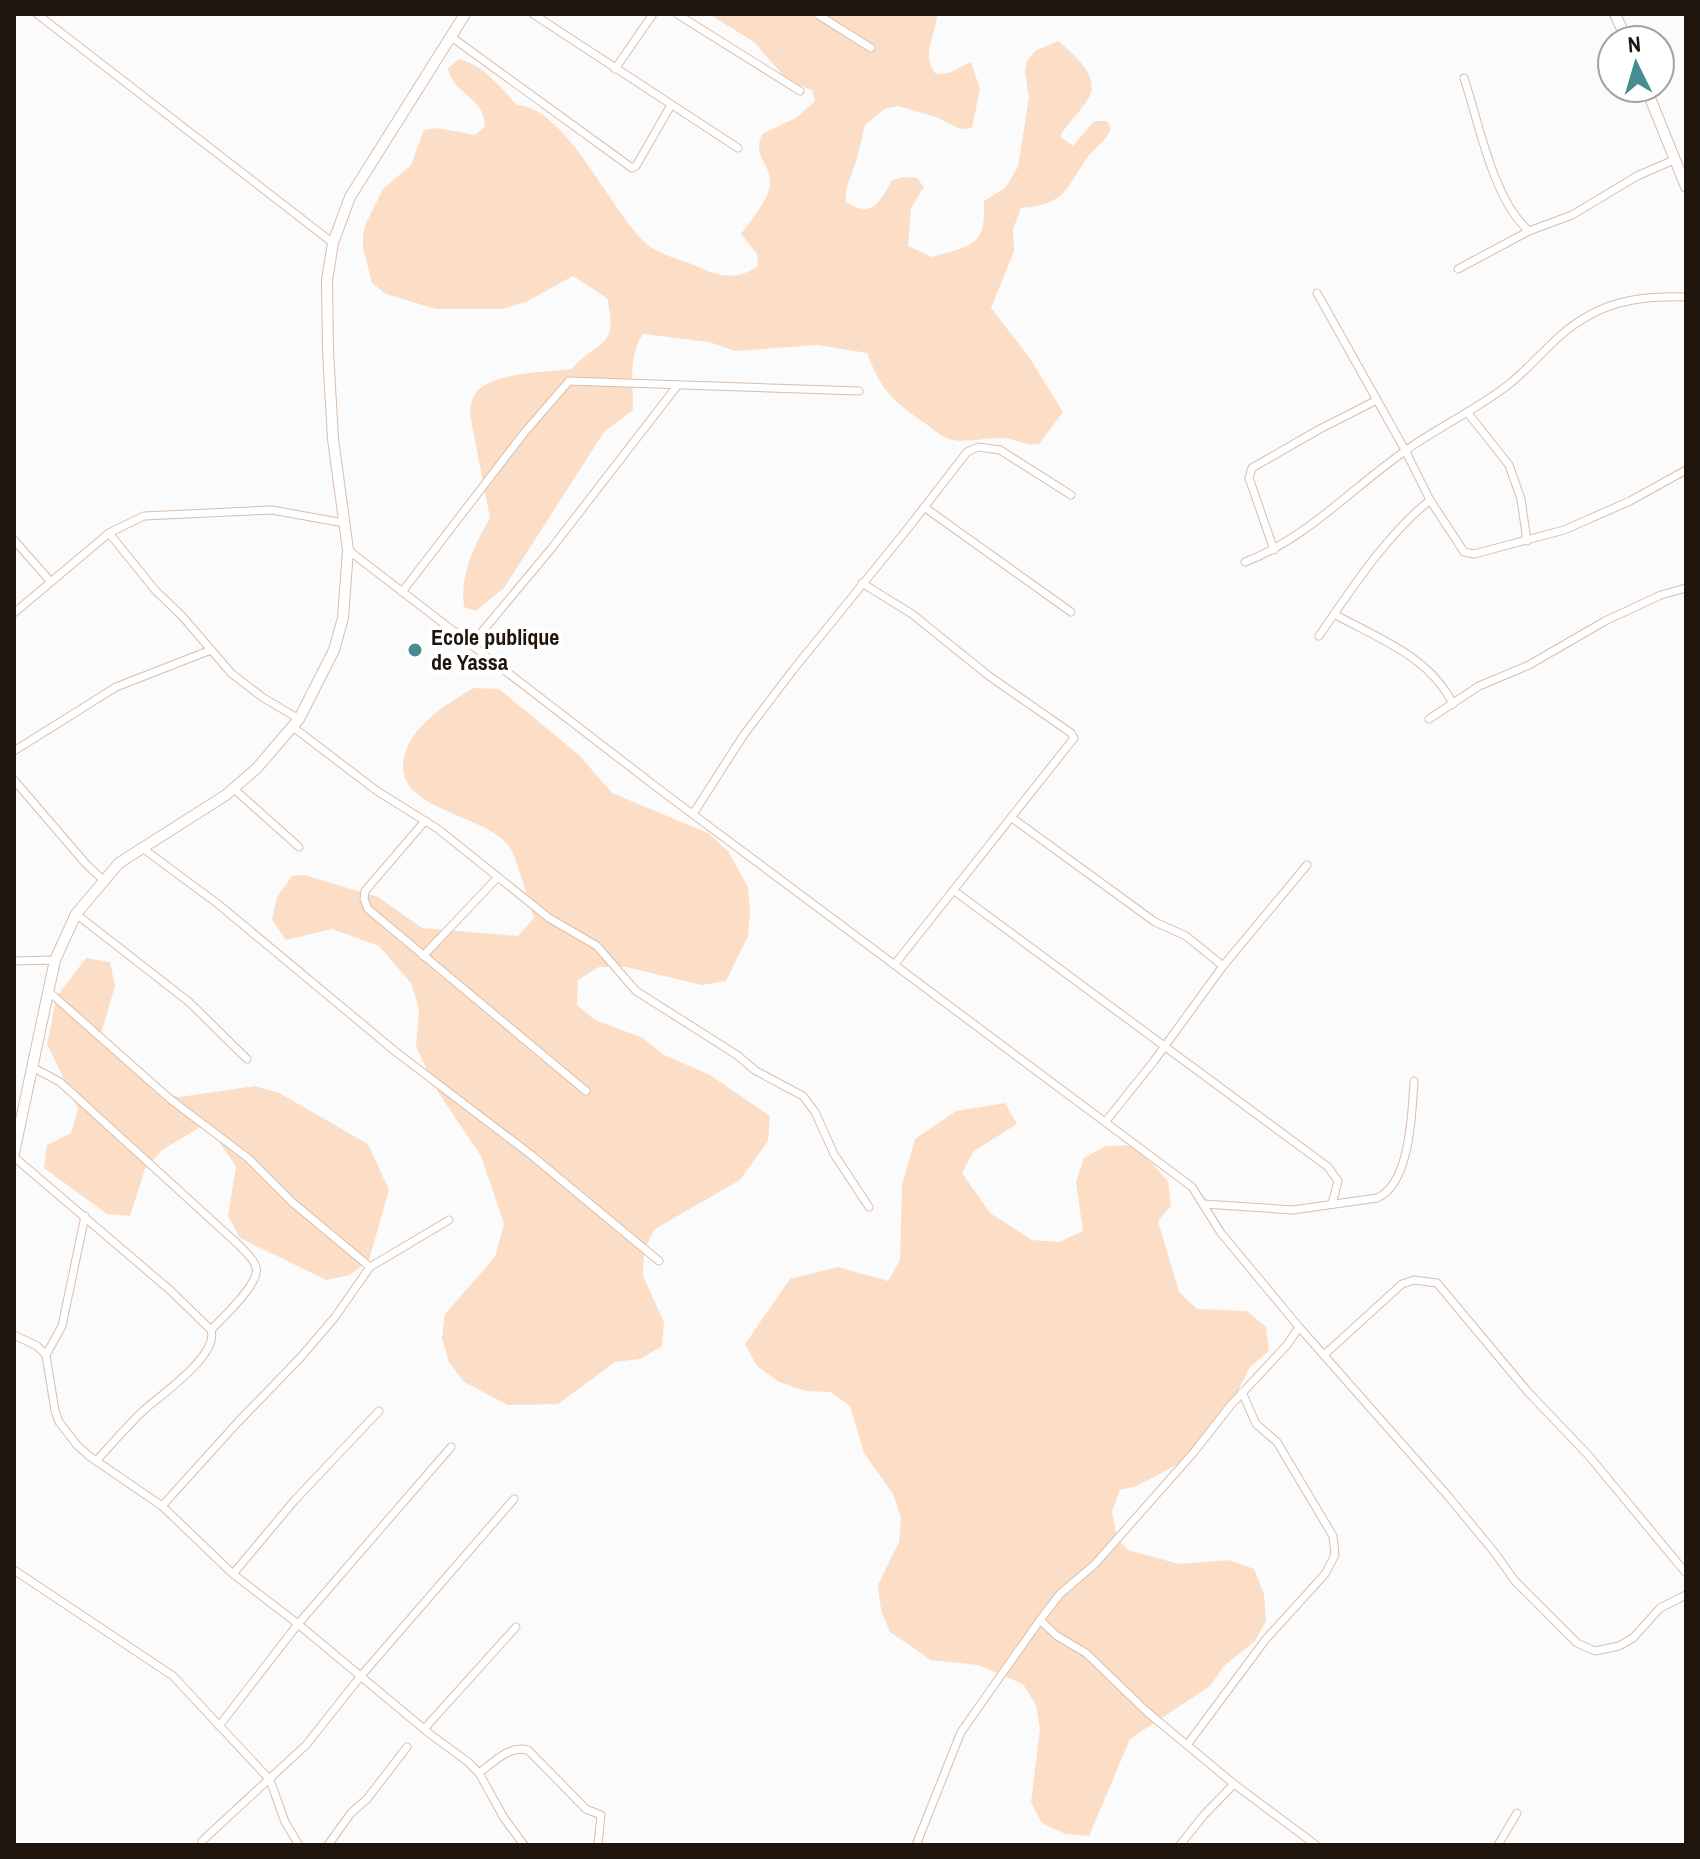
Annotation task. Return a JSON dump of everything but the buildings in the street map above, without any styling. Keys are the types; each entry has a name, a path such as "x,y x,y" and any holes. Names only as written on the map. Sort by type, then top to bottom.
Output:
{"main road":[{"path":"14,1155 55,960 76,914 119,863 234,789 257,768 296,723 334,650 343,618 348,550 333,439 326,316 327,280 333,243 350,197 465,14"},
{"path":"1652,104 1686,187"}],"street":[{"path":"37,14 333,243"},
{"path":"533,14 738,148"},
{"path":"615,69 653,14"},
{"path":"677,14 800,91"},
{"path":"817,14 871,48"},
{"path":"450,36 632,168 671,105"},
{"path":"1464,78 1501,192 1513,214 1529,231"},
{"path":"1458,269 1529,231 1572,215 1637,176 1674,160"},
{"path":"1317,293 1430,500 1459,547 1468,554 1564,530 1686,470"},
{"path":"1245,562 1274,550 1405,450 1506,387 1560,336 1587,317 1631,299 1686,297"},
{"path":"402,592 566,383 859,391"},
{"path":"471,645 551,549 677,386"},
{"path":"1274,550 1249,478 1252,468 1377,400"},
{"path":"1467,412 1509,465 1521,499 1527,541"},
{"path":"693,814 743,736 960,457 978,447 1000,450 1071,495"},
{"path":"1319,636 1382,547 1400,526 1430,500"},
{"path":"924,507 1071,612"},
{"path":"14,613 109,533 144,516 283,511 344,523"},
{"path":"109,533 155,590 243,684 296,723 377,791 425,821 549,918 597,946 636,991 737,1055 756,1071 803,1096 815,1112 829,1146 869,1207"},
{"path":"14,540 51,582"},
{"path":"348,550 693,814 1192,1187 1221,1233 1299,1327 1448,1496 1515,1581 1577,1643 1595,1651 1619,1646 1633,1638 1660,1608 1686,1595"},
{"path":"862,583 912,614 989,676 1073,735 1073,741 895,964"},
{"path":"1429,719 1479,686 1529,665 1605,621 1661,595 1686,588"},
{"path":"1334,614 1417,659 1444,687 1453,704"},
{"path":"14,751 116,687 211,650"},
{"path":"14,780 103,880"},
{"path":"234,789 299,847"},
{"path":"1012,818 1155,922 1186,936 1223,966"},
{"path":"425,821 364,894 368,909 586,1091"},
{"path":"141,847 218,904 396,1052 519,1145 659,1261"},
{"path":"1106,1121 1223,966 1307,865"},
{"path":"423,956 498,877"},
{"path":"953,890 1328,1167 1338,1181 1332,1204"},
{"path":"76,914 189,1002 247,1059"},
{"path":"14,961 55,960"},
{"path":"48,991 170,1099 248,1158 292,1202 370,1267"},
{"path":"32,1067 60,1082 240,1246 257,1271 253,1284 211,1330 211,1342 197,1362 137,1417 96,1461"},
{"path":"1204,1204 1293,1210 1377,1198 1391,1190 1410,1134 1414,1081"},
{"path":"14,1155 171,1291 211,1330"},
{"path":"46,1355 62,1326 85,1216"},
{"path":"162,1506 300,1358 335,1317 370,1267 449,1220"},
{"path":"1324,1355 1402,1284 1414,1280 1437,1283 1528,1392 1589,1456 1686,1573"},
{"path":"916,1845 961,1732 1040,1620 1060,1594 1095,1564 1194,1452 1242,1392 1287,1345 1299,1327"},
{"path":"14,1335 37,1346 46,1355 55,1411 59,1422 77,1445 162,1506 233,1574 479,1773 504,1818 524,1845"},
{"path":"1187,1745 1266,1639 1333,1564 1335,1555 1333,1536 1277,1442 1256,1424 1242,1392"},
{"path":"233,1574 294,1501 379,1411"},
{"path":"219,1726 298,1624 451,1447"},
{"path":"202,1841 270,1780 319,1730 360,1677 514,1499"},
{"path":"14,1570 173,1676 270,1780 285,1822 299,1845"},
{"path":"1040,1620 1057,1636 1086,1653 1146,1711 1234,1784 1316,1845"},
{"path":"424,1729 516,1627"},
{"path":"328,1845 407,1747"},
{"path":"479,1773 511,1750 528,1750 586,1809 601,1815 598,1845"},
{"path":"1180,1845 1234,1784"},
{"path":"1498,1845 1517,1813"}],"shaded area":[{"path":"709,14 937,14 929,52 931,66 936,74 949,73 971,62 980,89 972,128 960,129 936,117 898,106 885,109 865,125 846,189 846,202 862,209 869,208 879,201 892,180 917,178 924,187 911,208 908,246 932,257 966,246 979,236 984,201 1005,188 1018,167 1029,97 1025,73 1027,61 1035,51 1058,41 1078,59 1089,74 1091,91 1085,104 1060,136 1073,146 1094,121 1107,121 1111,129 1062,194 1047,203 1021,208 1013,229 1014,251 991,308 1029,357 1063,412 1039,444 1003,438 953,440 939,434 896,401 883,386 867,353 817,345 735,351 709,342 643,334 633,361 633,410 604,432 504,588 476,611 464,607 466,572 490,518 470,415 474,396 485,385 509,376 572,369 608,335 610,314 607,298 573,276 526,302 502,309 436,309 386,294 372,283 363,248 366,223 383,189 411,165 424,130 437,128 475,135 485,127 480,108 451,78 448,69 458,59 483,71 517,105 536,111 554,124 588,164 634,231 649,246 665,255 726,276 741,274 758,266 757,254 741,234 761,207 769,189 769,174 759,150 762,134 796,118 815,101 812,90 788,81 754,42"},
{"path":"474,688 499,689 579,755 612,793 708,833 728,851 748,887 748,936 726,981 702,985 626,967 599,967 578,980 577,1005 595,1020 643,1038 662,1054 710,1075 770,1116 768,1141 740,1180 655,1229 644,1250 643,1276 664,1322 662,1346 640,1359 615,1362 558,1404 508,1405 464,1382 449,1362 442,1338 445,1314 495,1257 504,1224 481,1156 438,1092 416,1047 419,1009 411,983 379,946 332,929 286,940 272,920 277,897 292,876 304,875 378,897 422,928 518,936 534,918 510,848 482,826 425,800 411,788 404,773 409,743 424,723"},
{"path":"86,958 110,962 115,986 101,1034 138,1067 154,1092 180,1097 255,1086 279,1093 368,1144 389,1190 369,1260 350,1275 326,1280 240,1238 228,1216 236,1167 207,1123 162,1150 145,1169 130,1216 107,1214 44,1168 47,1145 71,1133 78,1109 47,1044 57,996"},
{"path":"1005,1103 1017,1124 974,1151 962,1173 990,1213 1032,1240 1059,1242 1083,1231 1076,1182 1084,1158 1106,1146 1135,1145 1168,1181 1171,1206 1158,1221 1179,1292 1197,1309 1247,1311 1266,1327 1269,1351 1250,1367 1230,1406 1180,1463 1137,1486 1120,1490 1112,1512 1117,1538 1128,1550 1179,1564 1229,1560 1254,1569 1264,1594 1266,1621 1255,1641 1224,1666 1210,1686 1130,1739 1089,1836 1065,1834 1042,1823 1031,1802 1040,1729 1036,1705 1023,1684 978,1665 931,1660 890,1632 881,1610 878,1585 899,1542 901,1518 893,1494 864,1453 850,1406 831,1392 806,1391 779,1382 757,1366 745,1344 790,1279 838,1267 888,1281 900,1260 902,1185 915,1139 956,1111"}],"place":[{"name":"Ecole publique de Yassa","path":"415,650"}]}
